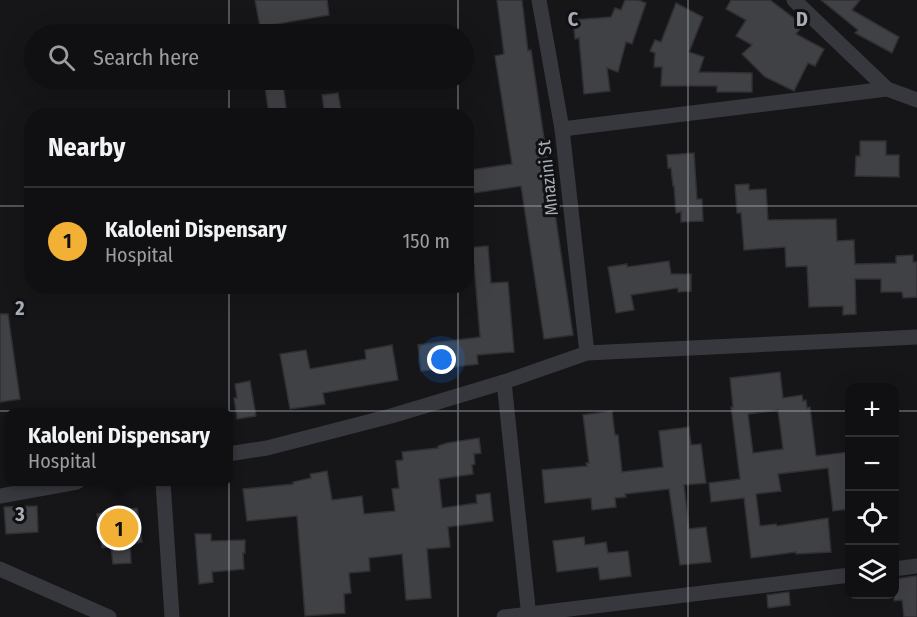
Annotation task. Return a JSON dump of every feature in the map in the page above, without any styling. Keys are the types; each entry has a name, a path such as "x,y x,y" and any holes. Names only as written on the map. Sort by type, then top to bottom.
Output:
{"street":[{"name":"Mnazini St","path":"539,0 562,129 587,353"},
{"path":"794,0 887,89 917,100"},
{"path":"562,129 887,89"},
{"path":"233,453 267,448 391,416 504,382 587,353 917,337"},
{"path":"504,382 529,615"},
{"path":"0,496 55,486"},
{"path":"164,486 172,617"},
{"path":"899,568 917,566"},
{"path":"0,569 109,617"},
{"path":"504,617 845,576"}],"building":[{"path":"255,0 327,0 329,15 277,24 259,24"},
{"path":"497,0 522,0 573,335 544,339 521,186 474,193 474,170 512,164 495,56 504,54"},
{"path":"625,0 638,0 646,3 632,44 626,42 618,72 607,68 610,91 584,94 579,38 575,39 573,20 611,17 615,8 621,10"},
{"path":"731,0 770,0 803,25 796,34 824,49 815,66 808,63 794,91 765,77 742,54 752,45 736,36 746,20 726,9"},
{"path":"821,0 860,0 852,10 899,37 892,53 855,33 858,30"},
{"path":"676,3 703,17 689,52 704,57 699,72 752,73 752,92 717,92 717,86 661,86 662,67 654,67 655,53 650,51 655,40 661,42"},
{"path":"265,90 284,90 286,108 268,108"},
{"path":"338,93 341,108 324,108 322,95"},
{"path":"860,141 886,141 886,155 899,155 899,177 855,176 856,156 860,156"},
{"path":"694,153 697,199 702,199 703,221 681,222 681,212 676,213 674,186 671,168 668,168 667,155"},
{"path":"749,184 749,190 766,189 768,220 836,219 837,241 854,240 855,264 896,263 896,256 913,255 913,262 917,262 917,297 903,298 902,292 881,292 881,279 855,279 856,314 843,315 843,306 809,307 807,266 786,267 785,247 744,250 741,213 737,213 735,185"},
{"path":"488,246 491,283 508,282 514,352 477,355 478,364 421,371 418,345 480,337 474,247"},
{"path":"669,261 671,274 691,274 691,291 678,292 678,288 631,295 634,310 616,313 608,267 627,264 627,267"},
{"path":"0,314 8,314 20,399 0,402"},
{"path":"392,345 398,380 323,393 325,404 290,409 280,354 306,350 310,369 366,359 365,350"},
{"path":"780,372 783,398 802,395 803,401 806,400 807,408 810,407 816,456 845,452 845,510 833,511 828,468 778,474 781,491 756,494 760,526 776,524 777,526 828,518 831,552 796,554 796,552 751,558 744,498 711,502 709,483 740,479 731,407 733,407 730,378","holes":["778,410 783,449 753,453 748,414"]},
{"path":"250,381 256,416 237,419 235,384"},
{"path":"612,411 615,435 618,435 622,472 663,467 659,431 689,427 691,445 701,444 706,483 684,485 689,529 706,527 711,562 680,565 669,489 625,494 626,497 615,498 616,507 592,510 591,498 545,503 542,470 587,466 586,463 589,463 583,415"},
{"path":"479,438 481,453 474,454 473,474 439,479 442,508 477,503 476,495 490,493 493,521 448,527 450,547 427,549 431,598 406,600 402,554 369,558 370,571 349,573 351,593 344,594 345,613 305,616 297,516 247,521 243,489 293,484 293,482 311,478 310,474 327,471 332,500 362,496 364,514 395,511 392,489 399,488 396,461 403,460 402,452 438,448 447,443"},
{"path":"37,506 38,532 6,534 4,507"},
{"path":"137,508 142,542 130,544 131,563 113,564 111,547 102,548 97,514"},
{"path":"195,534 211,534 211,541 245,540 244,569 212,572 213,582 199,584"},
{"path":"584,537 585,545 606,542 608,553 628,551 631,576 600,580 598,567 557,572 553,541"},
{"path":"917,576 917,617 904,617 902,600 894,601 894,599 899,599 899,578"},
{"path":"789,592 790,605 768,608 767,595"}],"place":[{"name":"Kaloleni Dispensary","path":"119,528"}]}
